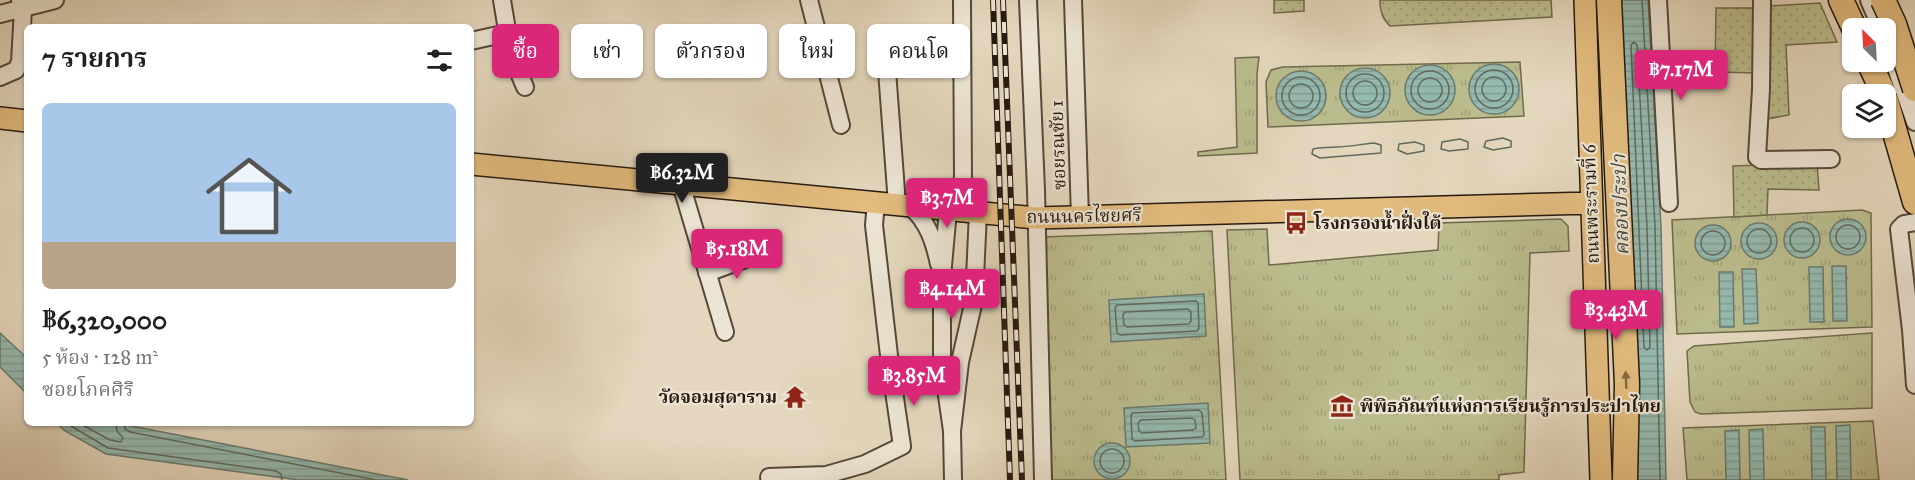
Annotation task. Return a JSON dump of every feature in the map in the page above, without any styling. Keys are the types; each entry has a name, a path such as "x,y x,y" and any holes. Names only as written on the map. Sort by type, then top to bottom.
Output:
{"highway":[{"path":"1609,0 1627,384 1625,480"},
{"path":"1841,0 1849,18"},
{"path":"1883,0 1894,24 1915,89"},
{"path":"1896,136 1915,202"}],"main road":[{"name":"ถนนพระรามที่ 6","path":"1584,0 1601,480"},
{"path":"0,118 24,121"},
{"name":"ถนนนครไชยศรี","path":"474,164 1036,218 1591,203"}],"street":[{"path":"0,14 21,4 55,0"},
{"path":"502,0 506,24"},
{"path":"809,0 841,125"},
{"path":"952,431 960,362 974,300 978,212 963,179 962,0"},
{"path":"1028,0 1043,480"},
{"name":"ซอยรณชัย 1","path":"1073,0 1080,217"},
{"path":"1658,0 1669,203"},
{"path":"1762,0 1761,89 1757,157 1761,160 1831,159"},
{"path":"1869,0 1877,18"},
{"path":"0,77 16,70 20,62 21,4"},
{"path":"474,41 492,37"},
{"path":"1896,60 1915,39"},
{"path":"1896,68 1915,122"},
{"path":"521,78 525,87"},
{"path":"889,78 904,205 921,216 927,227 934,242 942,277"},
{"path":"953,480 952,431 942,360 942,277 948,210 963,179"},
{"path":"681,184 725,332"},
{"path":"769,477 828,477 865,464 902,446 874,225 876,203"},
{"path":"1915,222 1904,224 1899,229 1915,385"},
{"path":"707,273 756,255"}],"green space":[{"path":"1274,0 1304,0 1304,11 1274,13"},
{"path":"1380,0 1551,0 1552,17 1390,26 1382,14"},
{"path":"1820,3 1837,42 1786,45 1789,115 1767,119 1769,6"},
{"path":"1716,8 1758,8 1757,73 1715,72"},
{"path":"1259,57 1257,153 1198,156 1198,152 1237,147 1235,58"},
{"path":"1520,62 1524,116 1268,127 1266,82 1271,70 1283,67"},
{"path":"1817,163 1819,190 1768,189 1767,215 1734,217 1733,166"},
{"path":"1862,210 1871,213 1872,327 1677,334 1672,220"},
{"path":"1561,219 1568,226 1569,251 1530,253 1524,472 1499,475 1499,480 1240,480 1227,230 1267,229 1269,265 1438,250 1439,223"},
{"path":"1212,231 1226,480 1052,480 1042,237"},
{"path":"1872,333 1872,408 1701,414 1695,412 1690,402 1687,351 1694,346"},
{"path":"1873,421 1879,480 1687,480 1683,428"}],"water":[{"path":"1616,0 1648,0 1661,226 1666,480 1636,480"},
{"path":"1489,64 1499,64 1512,71 1519,84 1519,94 1512,107 1499,114 1489,114 1480,110 1473,103 1469,94 1469,84 1473,75 1480,68"},
{"path":"1425,65 1435,65 1448,72 1455,85 1455,95 1448,108 1435,115 1425,115 1416,111 1409,104 1405,95 1405,85 1409,76 1416,69"},
{"path":"1360,68 1370,68 1383,75 1390,88 1390,98 1383,111 1370,118 1360,118 1351,114 1344,107 1340,98 1340,88 1344,79 1351,72"},
{"path":"1296,71 1306,71 1319,78 1326,91 1326,101 1319,114 1306,121 1296,121 1287,117 1280,110 1276,101 1276,91 1280,82 1287,75"},
{"path":"1848,219 1861,224 1866,237 1861,250 1848,255 1835,250 1830,237 1835,224"},
{"path":"1802,222 1815,227 1820,240 1815,253 1802,258 1789,253 1784,240 1789,227"},
{"path":"1759,223 1772,228 1777,241 1772,254 1759,259 1746,254 1741,241 1746,228"},
{"path":"1713,225 1726,230 1731,243 1726,256 1713,261 1700,256 1695,243 1700,230"},
{"path":"1832,266 1846,266 1847,321 1833,321"},
{"path":"1809,267 1823,267 1824,322 1810,322"},
{"path":"1742,269 1756,269 1758,323 1744,324"},
{"path":"1719,272 1733,272 1734,327 1720,327"},
{"path":"1204,294 1206,336 1111,342 1109,300"},
{"path":"0,333 24,355 24,391 0,367"},
{"path":"1208,403 1210,443 1126,447 1124,408"},
{"path":"1850,425 1851,480 1837,480 1836,426"},
{"path":"60,426 131,426 408,480 299,480 106,454"},
{"path":"1811,427 1825,427 1826,480 1812,480"},
{"path":"1763,429 1764,480 1750,480 1749,430"},
{"path":"1739,430 1740,480 1726,480 1725,431"},
{"path":"1112,443 1125,448 1130,461 1125,474 1112,479 1099,474 1094,461 1099,448"}],"railway":[{"path":"993,0 1010,480"},
{"path":"1003,0 1022,480"}],"place":[{"name":"โรงกรองน้ำฝั่งใต้","path":"1296,223"},
{"name":"วัดจอมสุดาราม","path":"795,397"},
{"name":"พิพิธภัณฑ์แห่งการเรียนรู้การประปาไทย","path":"1342,406"}],"water label":[{"name":"คลองประปา","path":"1620,205"}]}
